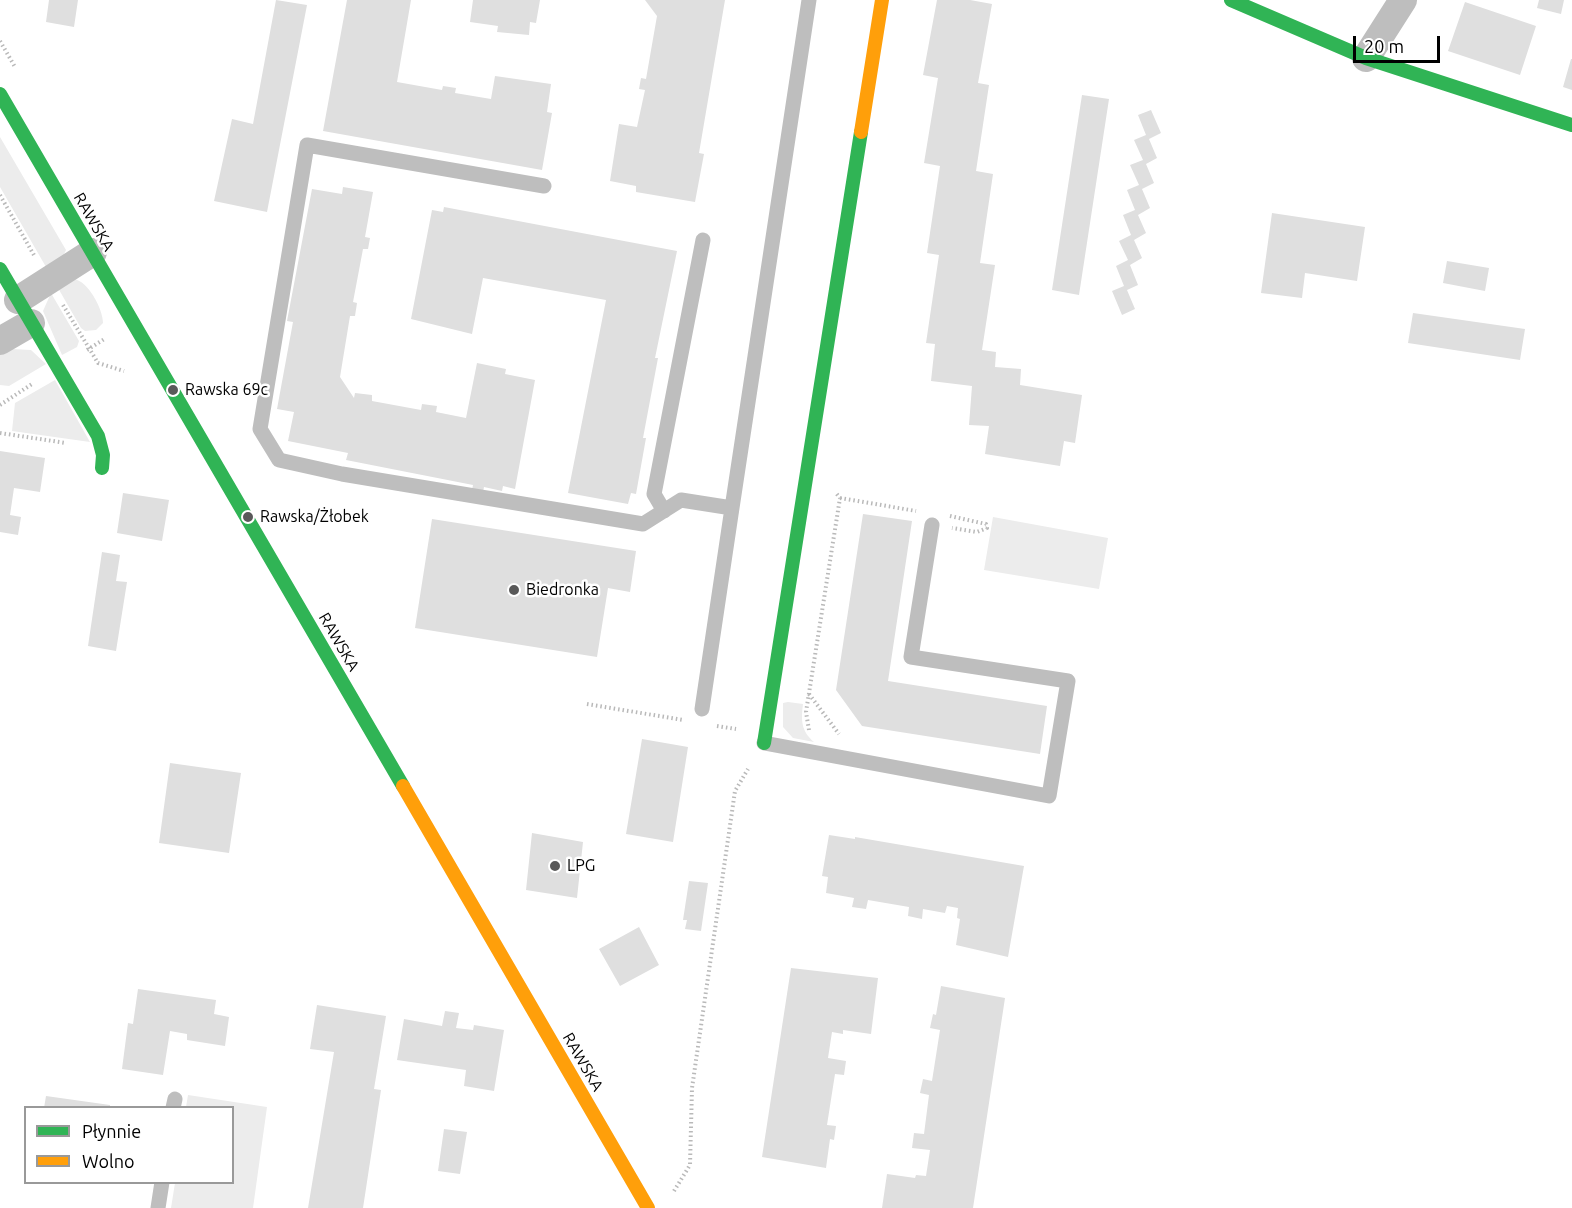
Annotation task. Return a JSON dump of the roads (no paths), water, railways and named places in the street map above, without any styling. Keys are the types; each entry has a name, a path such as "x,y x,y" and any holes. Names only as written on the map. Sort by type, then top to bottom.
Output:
{"street":[{"path":"764,743 882,0"},
{"path":"1231,0 1366,58 1572,125"},
{"path":"1366,58 1403,0"},
{"name":"RAWSKA","path":"0,94 648,1208"},
{"path":"0,341 24,311 93,252"},
{"path":"0,268 102,445 102,468"}],"lane":[{"path":"702,709 809,0"},
{"path":"544,186 307,145 260,429 279,460 342,474 643,524 681,500 732,508"},
{"path":"664,510 654,494 703,240"},
{"path":"764,743 1049,796 1068,681 911,657 932,525"},
{"path":"158,1208 162,1184"}],"place":[{"name":"Rawska 69c","path":"173,390"},
{"name":"Rawska/Żłobek","path":"248,517"},
{"name":"Biedronka","path":"514,590"},
{"name":"LPG","path":"555,866"}]}
